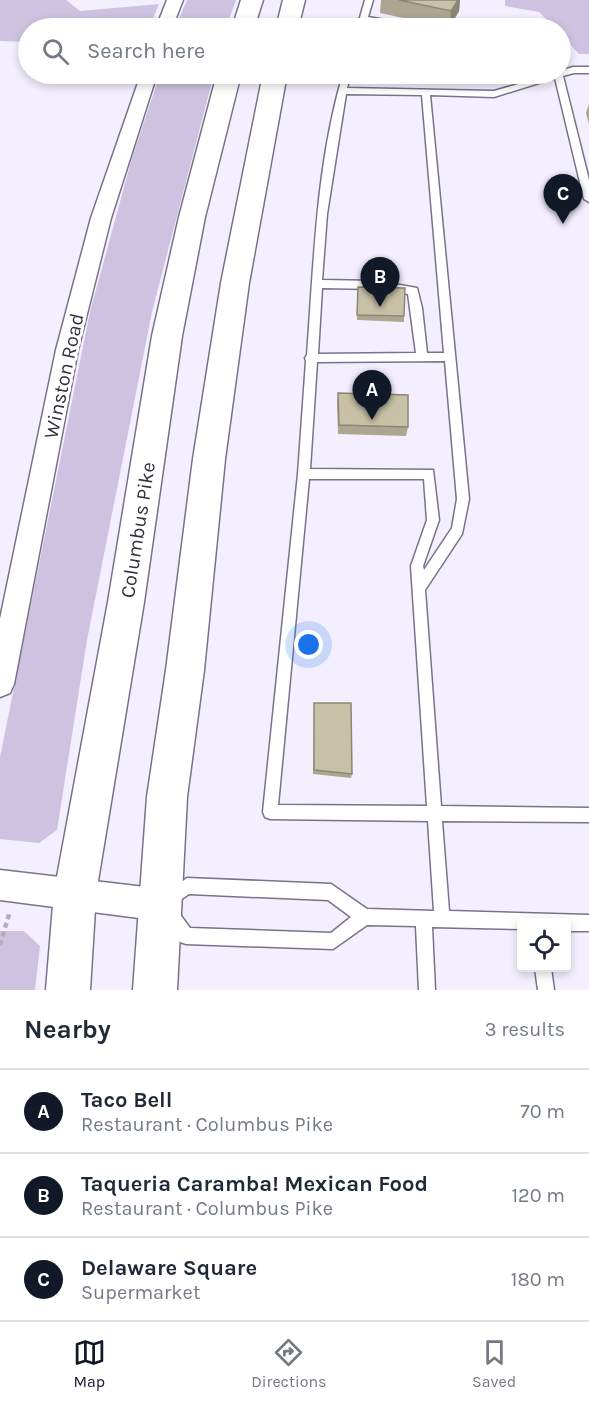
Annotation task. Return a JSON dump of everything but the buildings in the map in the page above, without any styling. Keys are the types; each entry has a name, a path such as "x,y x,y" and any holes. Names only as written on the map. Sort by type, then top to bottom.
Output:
{"highway":[{"path":"246,18 252,0"},
{"path":"290,18 294,0"},
{"name":"Columbus Pike","path":"68,990 75,893 128,590 167,336 192,217 226,84"},
{"path":"155,990 167,797 185,670 209,459 235,283 273,84"}],"street":[{"path":"168,18 175,0"},
{"name":"Winston Road","path":"0,684 68,350 101,218 146,84"},
{"path":"8,885 162,905"}],"lane":[{"path":"364,18 369,0"},
{"path":"571,71 589,70"},
{"path":"344,84 322,214 310,358 304,474 270,812 589,814"},
{"path":"342,91 494,94 526,84"},
{"path":"560,84 589,199"},
{"path":"419,588 458,530 462,499 426,93"},
{"path":"316,284 402,287 413,291 422,357"},
{"path":"310,358 450,357"},
{"path":"304,474 429,474 433,520 417,566 442,919"},
{"path":"364,918 331,891 187,886 162,905 186,936 333,941 364,918 517,921"},
{"path":"424,918 427,990"},
{"path":"571,923 589,924"},
{"path":"544,972 546,990"}],"path":[{"path":"0,945 8,885"}],"shaded area":[{"path":"0,0 66,0 80,11 159,4 153,18 18,18 18,42 0,41"},
{"path":"187,0 236,0 230,18 179,18"},
{"path":"505,0 589,0 589,54 579,54 571,46 571,18 545,18 539,12 505,6"},
{"path":"157,84 211,84 152,312 87,640 57,830 39,843 0,839 0,757 90,312 132,158"},
{"path":"0,931 24,931 40,946 35,990 0,990"}],"place":[{"name":"Delaware Square","path":"563,224"},
{"name":"Taqueria Caramba! Mexican Food","path":"380,307"},
{"name":"Taco Bell","path":"372,420"}]}
